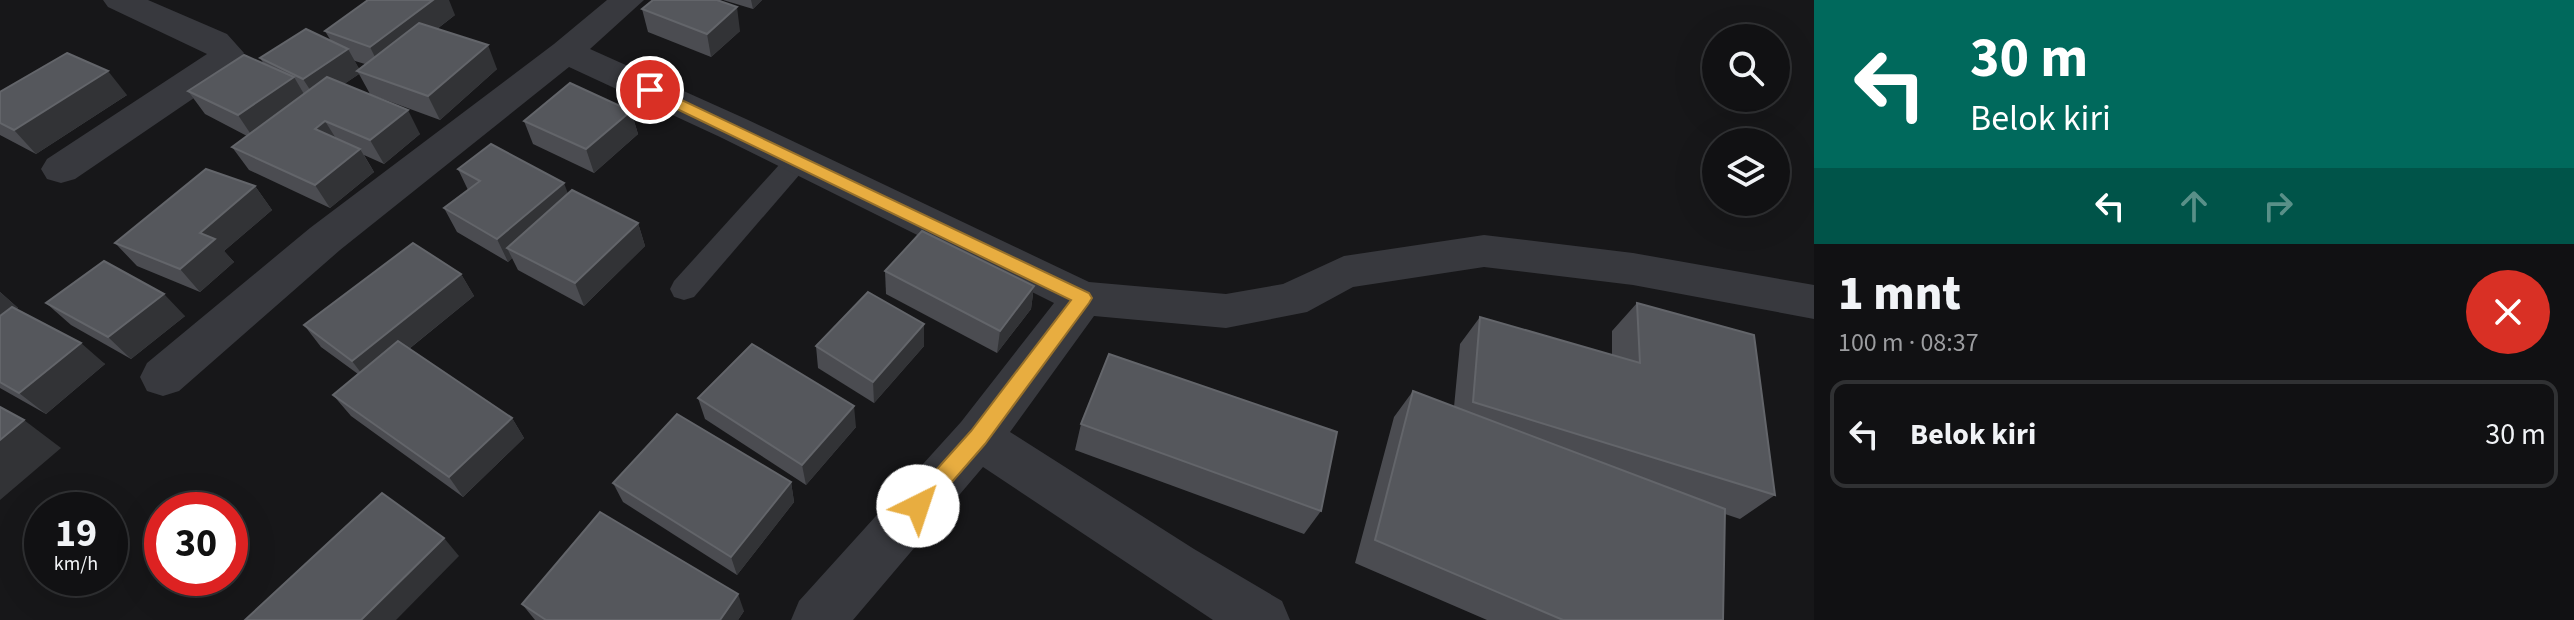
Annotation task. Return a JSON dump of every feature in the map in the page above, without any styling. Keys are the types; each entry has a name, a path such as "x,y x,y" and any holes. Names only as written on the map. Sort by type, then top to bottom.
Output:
{"street":[{"path":"61,169 203,75 226,53 215,42 120,0"},
{"path":"163,377 325,239 566,52 627,0"},
{"path":"566,52 1083,298 1226,311 1292,300 1344,272 1484,251 1633,269 1814,302"},
{"path":"818,620 978,437 1083,298"},
{"path":"978,437 1175,567 1263,620"}],"lane":[{"path":"684,289 798,160"}],"building":[{"path":"368,0 433,0 370,47 325,31"},
{"path":"653,0 717,0 737,7 707,34 642,9"},
{"path":"419,23 488,45 428,96 357,71"},
{"path":"306,29 348,49 303,79 260,58"},
{"path":"67,53 108,71 14,130 0,123 0,92"},
{"path":"244,55 294,77 238,115 188,91"},
{"path":"327,77 408,110 370,140 325,121 315,129 360,149 315,185 232,147"},
{"path":"570,83 631,111 586,149 524,121"},
{"path":"491,144 564,183 497,239 444,208 480,181 458,169"},
{"path":"206,169 255,186 200,233 215,239 180,269 115,243"},
{"path":"572,190 638,223 575,283 507,248"},
{"path":"922,231 1034,286 1000,331 885,271"},
{"path":"413,243 461,274 352,361 304,325"},
{"path":"104,261 164,294 108,337 46,303"},
{"path":"868,292 924,324 873,382 816,346"},
{"path":"1637,303 1754,335 1775,495 1473,402 1480,317 1640,363"},
{"path":"12,307 81,343 19,393 0,382 0,316"},
{"path":"398,341 512,418 449,477 333,395"},
{"path":"752,344 854,406 802,465 698,398"},
{"path":"1109,354 1337,432 1321,511 1081,424"},
{"path":"1413,391 1725,509 1723,620 1563,620 1375,540"},
{"path":"0,407 24,420 0,440"},
{"path":"677,414 791,482 731,557 613,483"},
{"path":"382,493 444,538 361,620 245,620"},
{"path":"600,512 738,594 720,620 546,620 522,604"}],"route":[{"path":"650,90 1083,298 978,437 918,506"}]}
